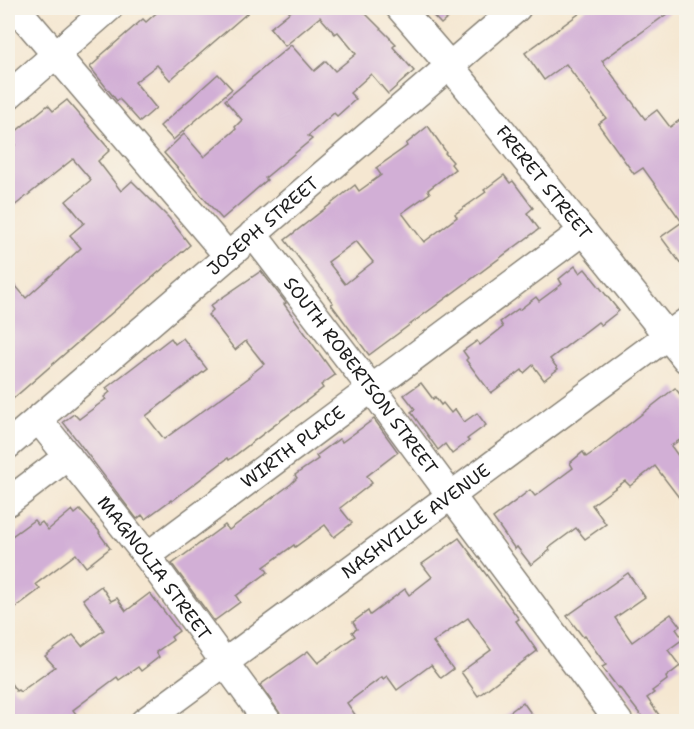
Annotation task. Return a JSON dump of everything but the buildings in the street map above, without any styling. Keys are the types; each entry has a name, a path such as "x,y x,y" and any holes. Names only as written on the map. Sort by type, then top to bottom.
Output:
{"street":[{"path":"16,8 228,256"},
{"path":"8,96 109,8"},
{"name":"FRERET STREET","path":"400,8 450,66 583,231 677,329 687,359"},
{"name":"JOSEPH STREET","path":"8,445 517,8"},
{"name":"WIRTH PLACE","path":"147,556 583,231"},
{"name":"SOUTH ROBERTSON STREET","path":"253,234 371,388 619,722"},
{"name":"NASHVILLE AVENUE","path":"144,722 677,329"},
{"name":"MAGNOLIA STREET","path":"38,418 147,556 268,722"},
{"path":"8,502 68,456"}]}
